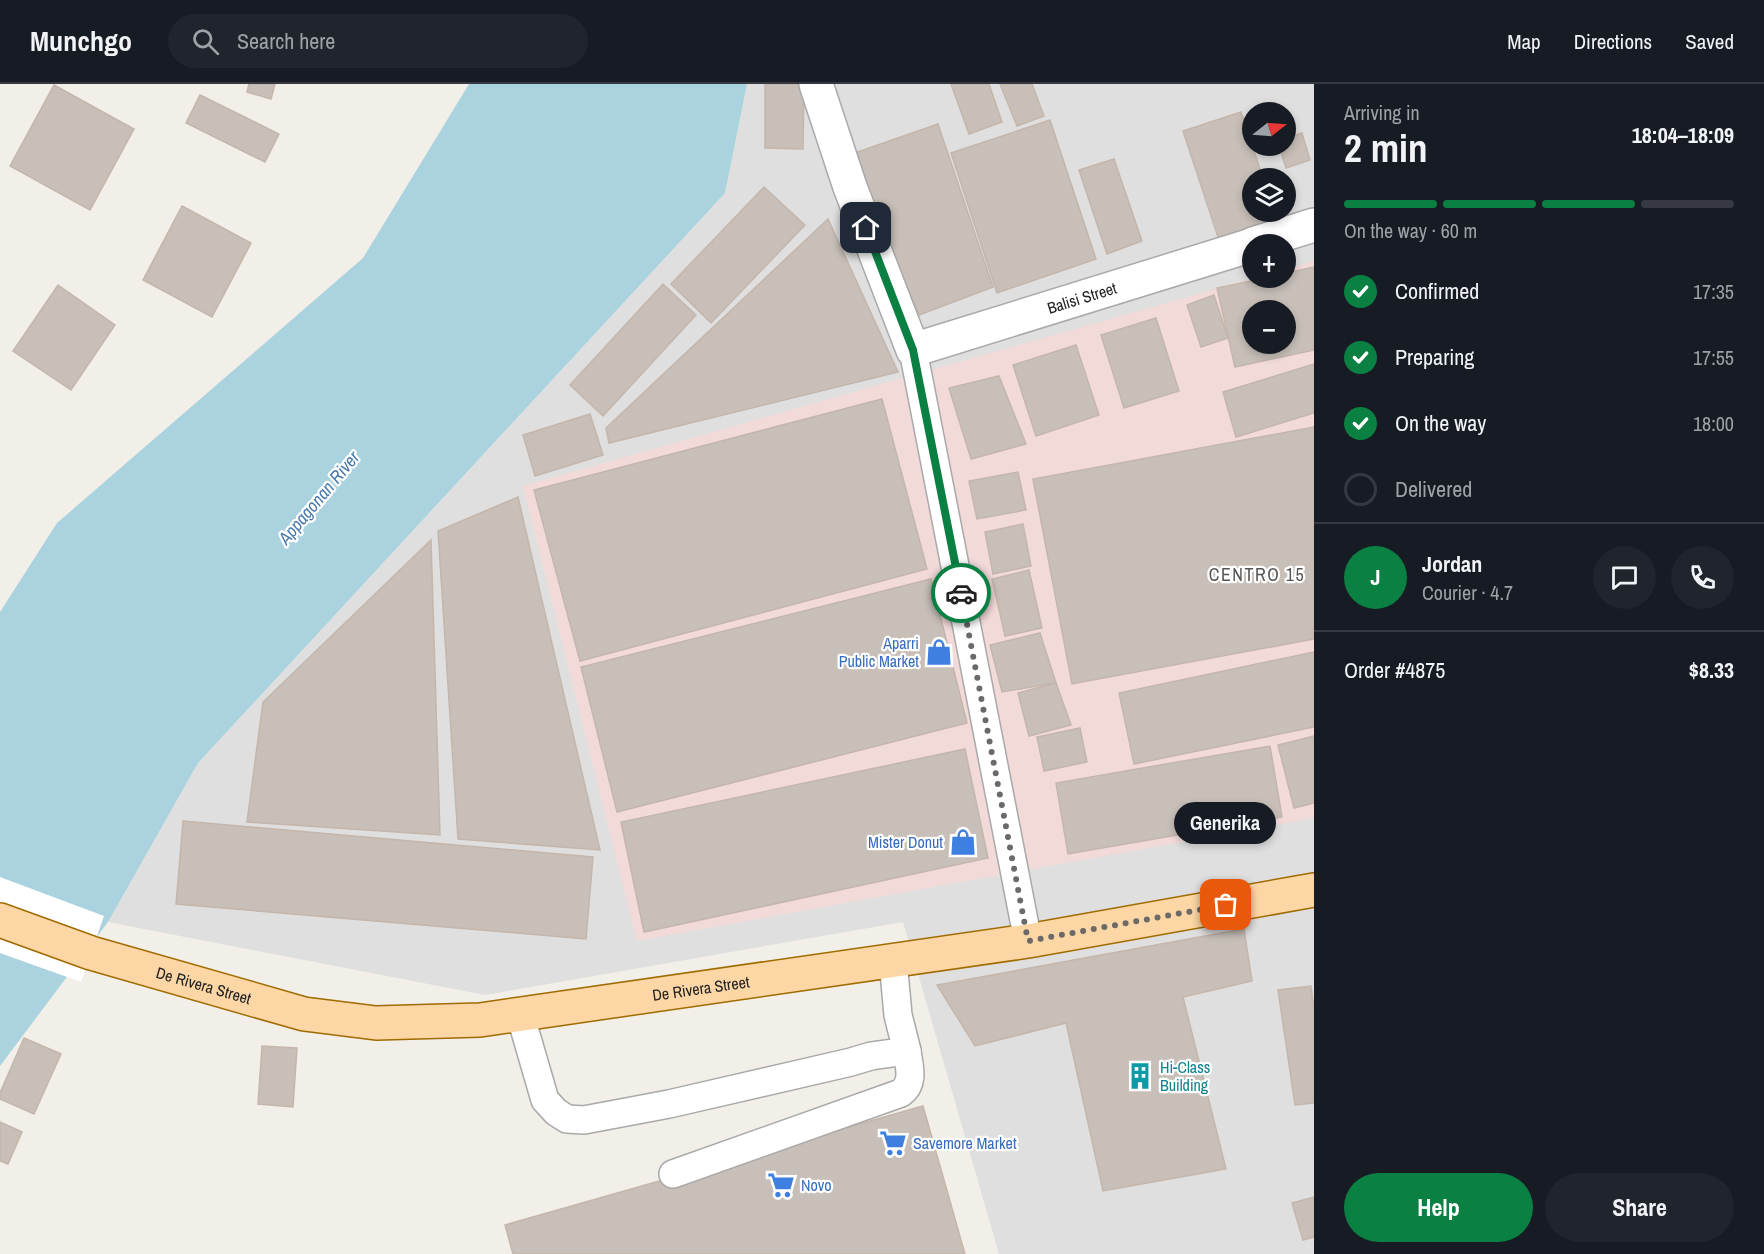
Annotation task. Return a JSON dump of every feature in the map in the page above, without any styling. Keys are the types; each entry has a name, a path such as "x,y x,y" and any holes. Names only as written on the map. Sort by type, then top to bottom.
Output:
{"main road":[{"name":"De Rivera Street","path":"0,920 91,953 304,1014 376,1023 480,1020 1028,941 1314,890"}],"street":[{"path":"816,84 850,187 913,350"},
{"name":"Balisi Street","path":"1287,234 1314,225"},
{"name":"Balisi Street","path":"913,350 1242,248"}],"lane":[{"path":"913,350 1028,941"},
{"path":"673,1174 901,1093 906,1089 910,1079 907,1051 898,1014 893,961"},
{"path":"520,1014 545,1100 555,1112 567,1119 584,1120 669,1104 871,1056 907,1051"}],"shaded area":[{"path":"747,84 1314,84 1314,1254 999,1254 903,922 485,995 108,922 198,763 725,193"},
{"name":"Aparri Public Market","path":"1314,261 1314,818 637,941 523,486 1242,282 1242,288 1296,288 1296,266"}],"water":[{"name":"Appagonan River","path":"469,84 747,84 725,193 198,763 108,922 0,1066 0,612 57,523 363,258"}],"pier":[{"path":"0,877 104,916 81,982 0,953"}],"building":[{"path":"249,84 275,84 271,99 247,92"},
{"path":"765,84 804,84 803,149 765,148"},
{"path":"951,84 989,84 1002,122 969,134"},
{"path":"1000,84 1032,84 1044,116 1017,126"},
{"path":"54,85 134,129 90,210 10,166"},
{"path":"200,95 279,134 265,162 186,123"},
{"path":"1241,112 1242,156 1256,156 1260,168 1242,168 1242,222 1274,222 1219,240 1183,131"},
{"path":"1050,120 1096,259 997,293 951,153"},
{"path":"938,124 993,287 919,315 849,155"},
{"path":"1302,133 1310,160 1286,168 1282,156 1296,156 1296,135"},
{"path":"1114,159 1142,241 1107,254 1079,170"},
{"path":"764,187 805,225 711,323 671,284"},
{"path":"182,206 251,243 212,317 143,280"},
{"path":"828,219 898,372 609,443 606,428"},
{"path":"1314,267 1314,350 1296,354 1296,300 1242,300 1242,354 1295,354 1235,367 1217,288 1242,283 1242,288 1296,288 1296,271"},
{"path":"663,284 696,315 603,416 570,385"},
{"path":"58,285 115,325 71,390 13,351"},
{"path":"1214,295 1228,338 1201,347 1187,305"},
{"path":"1156,318 1179,391 1124,408 1101,335"},
{"path":"1076,345 1099,415 1036,436 1013,365"},
{"path":"1314,364 1314,413 1236,437 1223,392"},
{"path":"999,376 1026,444 971,459 949,388"},
{"path":"882,399 927,569 580,661 534,490"},
{"path":"590,414 603,455 535,476 523,435"},
{"path":"1314,427 1314,639 1072,684 1033,479"},
{"path":"1018,472 1026,510 977,519 969,481"},
{"path":"518,497 600,850 458,839 438,531"},
{"path":"1023,524 1031,566 993,574 985,532"},
{"path":"431,540 440,835 247,822 263,702"},
{"path":"1029,570 1042,628 1005,636 992,579"},
{"path":"931,579 967,723 617,812 581,667"},
{"path":"1040,633 1056,683 1002,692 990,645"},
{"path":"1314,652 1314,727 1134,764 1119,693"},
{"path":"1056,683 1071,725 1029,736 1018,693"},
{"path":"1080,728 1087,762 1044,771 1037,737"},
{"path":"1314,736 1314,803 1294,808 1278,745"},
{"path":"1270,746 1282,817 1068,854 1056,783"},
{"path":"965,749 988,858 644,932 621,822"},
{"path":"183,821 593,857 586,939 176,904"},
{"name":"Hi-Class Building","path":"1244,929 1252,981 1183,997 1226,1169 1103,1191 1066,1023 975,1046 937,985"},
{"path":"1311,986 1314,1010 1314,1103 1295,1105 1278,990"},
{"path":"24,1038 61,1054 34,1114 0,1099 0,1093"},
{"path":"262,1046 297,1048 293,1107 258,1104"},
{"path":"923,1106 965,1254 513,1254 505,1225"},
{"path":"0,1122 22,1132 8,1164 0,1161"},
{"path":"1314,1197 1314,1237 1303,1240 1292,1203"}],"way so far":[{"path":"961,593 1028,941 1226,905"}],"place":[{"name":"Aparri Public Market","path":"939,652"},
{"name":"Mister Donut","path":"963,842"},
{"name":"Generika","path":"1226,905"},
{"name":"Hi-Class Building","path":"1140,1076"},
{"name":"Savemore Market","path":"893,1143"},
{"name":"Novo","path":"781,1185"}],"district":[{"name":"CENTRO 15","path":"1257,575"}],"route":[{"path":"866,228 913,350 961,593"}]}
